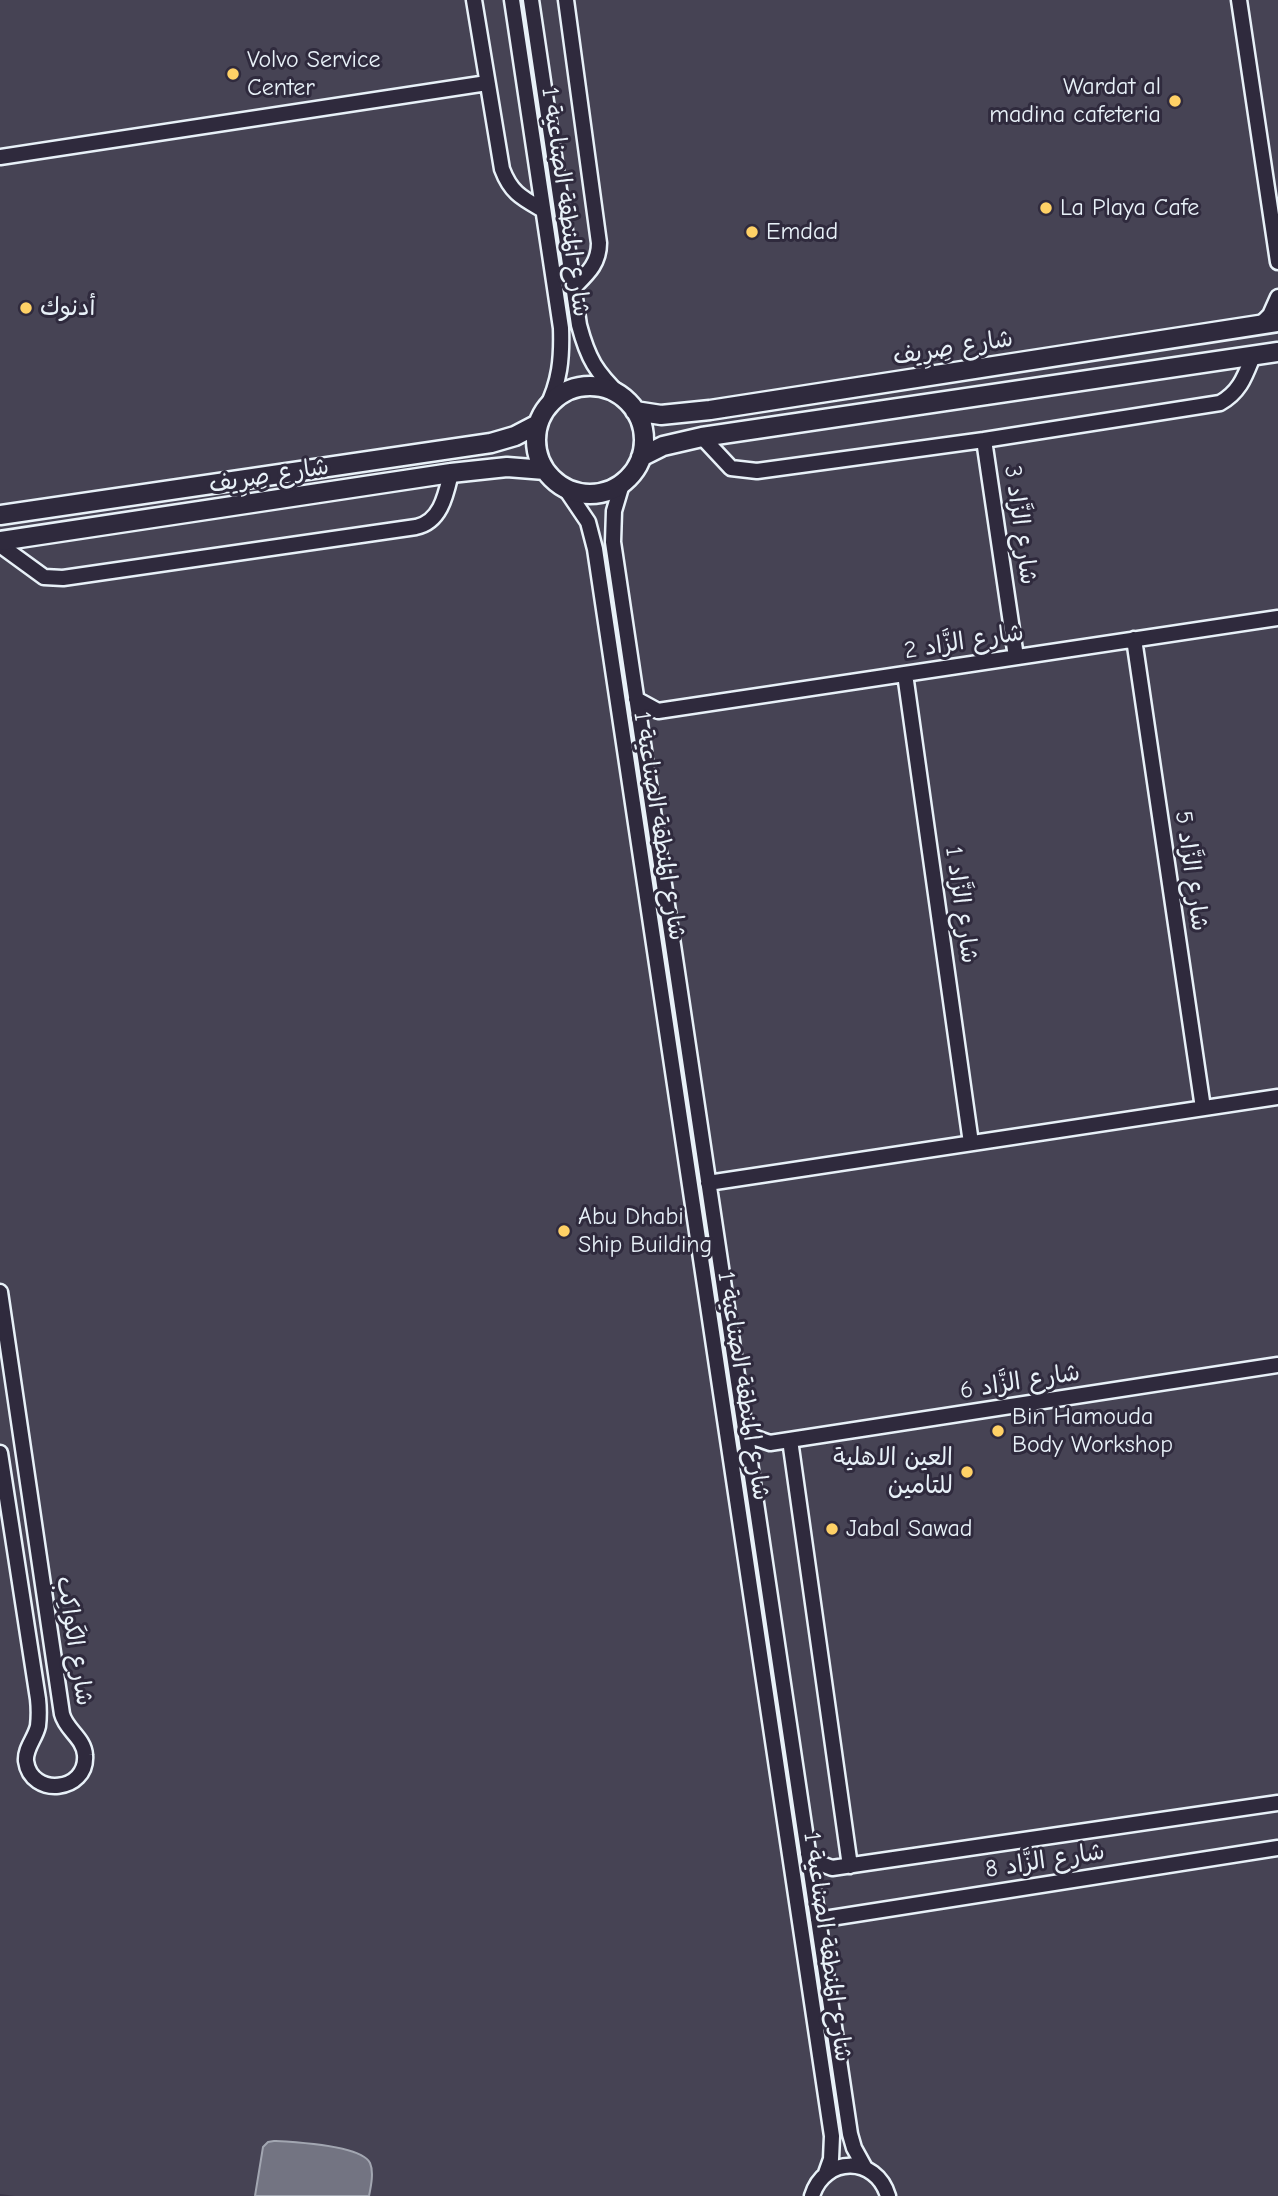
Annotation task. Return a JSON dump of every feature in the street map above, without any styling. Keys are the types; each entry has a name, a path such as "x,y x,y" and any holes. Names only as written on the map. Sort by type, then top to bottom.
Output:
{"main road":[{"name":"شارع صِرِيف","path":"635,411 661,415 710,410 1269,324"},
{"name":"شارع صِرِيف","path":"641,457 663,446 702,437 1278,352"},
{"path":"589,386 606,389 621,396 635,411 643,433 641,457 630,476 609,491 594,494 579,493 554,481 545,470 537,448 542,416 558,397 573,389 589,386"},
{"name":"شارع صِرِيف","path":"0,515 491,443 515,436 542,416"},
{"name":"شارع صِرِيف","path":"0,543 451,473 507,467 545,470"}],"street":[{"path":"474,0 502,169 507,182 517,195 543,210"},
{"name":"شارع المنطقة الصناعية 1","path":"512,0 561,328 560,374 555,392 542,416"},
{"name":"شارع المنطقة الصناعية 1","path":"531,0 579,325 586,351 603,379 621,396"},
{"path":"566,0 599,243 594,265 574,287"},
{"path":"1239,0 1278,262"},
{"path":"0,157 487,83"},
{"path":"1269,324 1278,297"},
{"path":"702,437 731,468 757,471 984,440 1220,403 1233,396 1242,384 1254,356"},
{"name":"شارع الزَّاد 3","path":"984,440 1016,657"},
{"path":"0,543 44,577 63,578 416,527 431,520 444,503 451,473"},
{"name":"شارع المنطقة الصناعية 1","path":"622,484 614,511 613,532 636,699 850,2134 865,2168 883,2182 888,2196"},
{"name":"شارع المنطقة الصناعية 1","path":"565,488 588,522 595,549 830,2123 832,2152 826,2173 818,2182 812,2196"},
{"name":"شارع الزَّاد 2","path":"658,712 1278,618"},
{"name":"شارع الزَّاد 5","path":"1134,639 1203,1108"},
{"name":"شارع الزَّاد 1","path":"905,674 971,1143"},
{"path":"636,699 658,712 642,741"},
{"path":"708,1183 1278,1097"},
{"name":"شارع الكَواكِب","path":"0,1292 62,1714 64,1723 81,1743 85,1754 84,1766 78,1776 69,1784 58,1787 46,1786 36,1780 26,1759 28,1747 38,1726 38,1699 0,1453"},
{"name":"شارع الزَّاد 6","path":"770,1443 1278,1366"},
{"path":"745,1428 753,1437 770,1443 752,1474"},
{"path":"790,1440 850,1866"},
{"name":"شارع الزَّاد 8","path":"832,1868 1278,1803"},
{"name":"شارع الزَّاد 8","path":"818,1920 1278,1847"},
{"path":"808,1854 819,1863 832,1868 814,1891"},
{"path":"826,2173 838,2167 852,2165 865,2168"}],"shaded area":[{"path":"0,0 1278,0 1278,2196 369,2196 371,2169 369,2162 360,2154 324,2145 274,2141 268,2142 262,2154 255,2196 0,2194"}],"water":[{"path":"274,2141 341,2148 364,2157 370,2163 372,2171 369,2196 255,2196 263,2147"}],"place":[{"name":"Volvo Service Center","path":"233,74"},
{"name":"Wardat al madina cafeteria","path":"1175,101"},
{"name":"La Playa Cafe","path":"1046,208"},
{"name":"Emdad","path":"752,232"},
{"name":"أدنوك","path":"26,308"},
{"name":"Abu Dhabi Ship Building","path":"564,1231"},
{"name":"Bin Hamouda Body Workshop","path":"998,1431"},
{"name":"العين الاهلية للتامين","path":"967,1472"},
{"name":"Jabal Sawad","path":"832,1529"}]}
